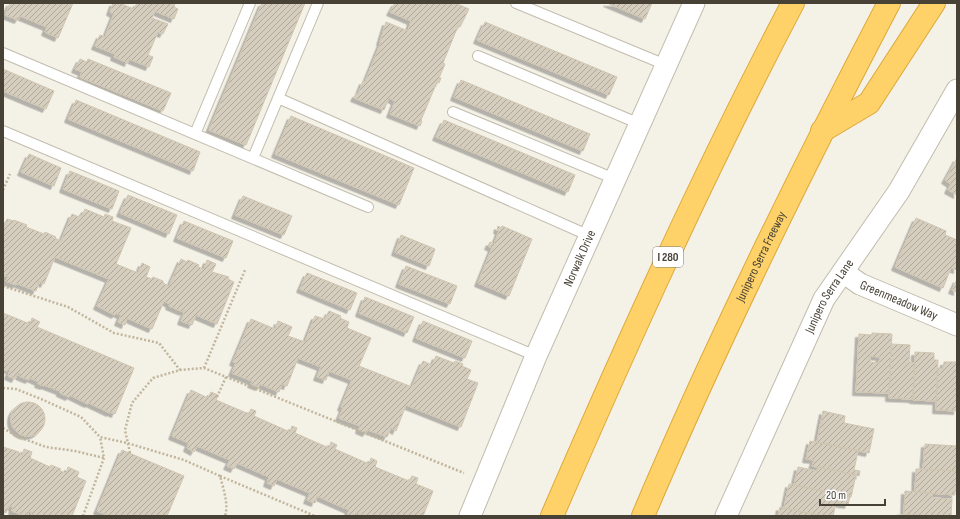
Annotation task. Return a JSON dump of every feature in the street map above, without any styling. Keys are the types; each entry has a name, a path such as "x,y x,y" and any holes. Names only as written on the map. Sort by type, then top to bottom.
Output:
{"highway":[{"name":"I 280","path":"552,516 639,319 700,189 793,3"},
{"name":"Junipero Serra Freeway","path":"643,516 711,362 770,236 822,131 889,3"},
{"path":"822,131 869,103 934,3"}],"street":[{"name":"Norwalk Drive","path":"470,516 536,356 666,65 690,4"},
{"name":"Junipero Serra Lane","path":"726,516 824,299 899,191 957,90"},
{"name":"Greenmeadow Way","path":"843,272 860,284 957,325"}],"lane":[{"path":"195,134 250,3"},
{"path":"253,158 318,3"},
{"path":"516,3 666,65"},
{"path":"3,54 368,207"},
{"path":"478,56 640,124"},
{"path":"278,98 590,236"},
{"path":"453,112 615,179"},
{"path":"3,131 536,356"}],"path":[{"path":"3,190 10,174"},
{"path":"204,368 245,270"},
{"path":"3,286 68,307 114,333 159,343 180,370"},
{"path":"130,453 125,430 132,402 153,378 180,370 204,368 464,473"},
{"path":"217,397 226,377"},
{"path":"3,388 16,390 41,399 81,417 100,437 104,458 83,516"},
{"path":"3,428 16,436 46,447 75,451 104,458"},
{"path":"100,437 127,443 184,460 315,516"},
{"path":"220,476 225,495 225,516"}],"building":[{"path":"10,3 73,3 58,38 45,32 47,27 20,16 18,20 5,15"},
{"path":"113,3 119,3 134,9 137,3 175,3 174,7 178,9 174,19 155,11 152,18 168,24 163,34 158,32 148,55 153,57 149,67 129,59 128,63 114,57 115,54 95,46 100,35 105,37 114,14 110,12"},
{"path":"262,3 305,3 246,145 209,130"},
{"path":"395,3 455,3 469,9 460,27 458,26 443,63 445,64 439,78 441,78 439,83 437,82 421,120 420,126 390,114 395,101 389,98 384,110 354,98 356,94 358,94 363,81 365,82 381,42 386,22 408,31 411,21 390,12"},
{"path":"607,3 652,3 645,19"},
{"path":"485,22 617,77 609,95 477,40"},
{"path":"80,59 87,62 88,59 171,93 163,111 80,77 82,72 75,69"},
{"path":"3,69 54,91 46,109 3,91"},
{"path":"461,80 590,134 583,151 454,97"},
{"path":"76,100 200,152 193,171 68,119"},
{"path":"291,116 414,168 399,205 275,154"},
{"path":"444,120 575,175 568,192 436,137"},
{"path":"29,154 61,168 54,186 21,172"},
{"path":"957,158 957,195 948,190 951,184 945,180"},
{"path":"70,171 119,191 112,209 63,189"},
{"path":"128,195 177,215 169,234 120,213"},
{"path":"243,196 292,216 284,235 235,215"},
{"path":"85,209 104,217 105,214 113,217 112,221 131,228 116,264 138,273 142,263 150,267 146,277 152,279 153,277 163,281 163,283 169,286 181,259 187,262 188,260 204,269 207,260 216,264 212,272 229,277 228,279 234,282 217,324 196,315 192,325 181,321 185,311 184,310 183,312 169,306 170,304 164,301 152,329 127,318 125,325 118,322 121,315 116,313 115,315 97,306 109,279 55,257 44,284 38,281 39,283 36,291 16,283 16,285 6,281 8,277 3,275 3,228 7,219 27,225 26,227 44,234 45,232 61,241 72,214 79,217 79,215 82,216"},
{"path":"916,218 946,231 945,235 957,240 957,270 951,268 943,288 895,267"},
{"path":"184,221 233,241 226,258 177,238"},
{"path":"498,226 501,228 502,226 532,239 509,296 478,283 492,248 488,246 490,242 494,244 499,231 497,230"},
{"path":"401,235 435,249 429,266 395,252"},
{"path":"406,266 457,286 450,304 399,284"},
{"path":"307,273 357,293 350,310 300,289"},
{"path":"957,279 957,292 952,290"},
{"path":"365,297 414,317 407,333 359,313"},
{"path":"329,311 341,316 340,318 349,322 347,328 371,338 359,366 412,387 423,361 432,365 436,356 454,363 455,361 463,364 462,366 471,370 467,379 478,383 461,427 406,405 396,431 391,428 387,437 368,430 366,433 359,430 360,426 339,418 343,408 341,407 352,380 329,371 326,380 317,377 321,367 298,358 287,386 282,384 279,392 260,384 259,387 251,384 252,381 232,373 236,363 233,362 251,319 275,329 278,321 292,327 288,336 305,342 315,316 325,319"},
{"path":"3,313 30,324 32,318 40,322 37,327 134,368 115,414 89,403 88,404 70,395 69,397 60,393 60,391 38,384 39,382 30,378 29,380 19,376 20,374 18,373 15,379 8,376 10,370 8,369 7,371 3,369"},
{"path":"423,321 472,341 465,358 416,338"},
{"path":"872,333 892,334 889,393 856,392 859,334 872,335","holes":["870,356 880,357 879,363 870,362"]},
{"path":"891,344 910,345 909,362 915,363 913,399 889,398"},
{"path":"915,352 934,353 934,360 938,360 936,401 913,400"},
{"path":"944,362 957,362 957,411 936,410 938,368 943,369"},
{"path":"191,390 208,398 211,392 218,395 216,400 249,414 251,409 256,411 254,416 290,432 292,426 297,428 295,433 329,448 331,442 337,445 335,449 369,464 371,458 377,461 375,467 409,481 412,476 418,478 416,484 433,491 423,516 364,516 357,513 356,516 347,516 349,510 317,496 315,503 307,500 310,493 277,479 274,486 267,483 269,477 237,463 234,469 227,466 230,460 197,446 194,452 187,448 189,443 172,436"},
{"path":"31,402 40,407 44,412 44,426 40,431 35,435 25,436 21,435 12,426 11,416 12,412 21,403"},
{"path":"823,411 845,416 844,423 874,429 869,453 817,442"},
{"path":"810,441 858,451 854,470 860,471 859,476 812,466 814,460 806,459"},
{"path":"925,444 957,446 957,471 923,469"},
{"path":"3,447 19,452 22,455 24,449 32,452 30,458 50,467 51,465 61,469 60,471 66,473 68,467 79,472 77,477 86,481 72,516 36,516 31,514 29,511 27,516 24,516 12,511 13,507 9,506 6,513 3,511"},
{"path":"122,450 184,476 167,516 110,516 97,511"},
{"path":"798,467 817,471 818,467 856,475 851,497 794,485"},
{"path":"916,469 957,471 957,491 955,491 955,495 915,492"},
{"path":"789,484 850,496 848,505 836,503 833,516 823,516 784,508"},
{"path":"905,491 932,493 932,498 952,499 951,516 904,515"},
{"path":"780,507 784,508 823,516 778,516"},
{"path":"904,515 920,516 897,516"}]}
